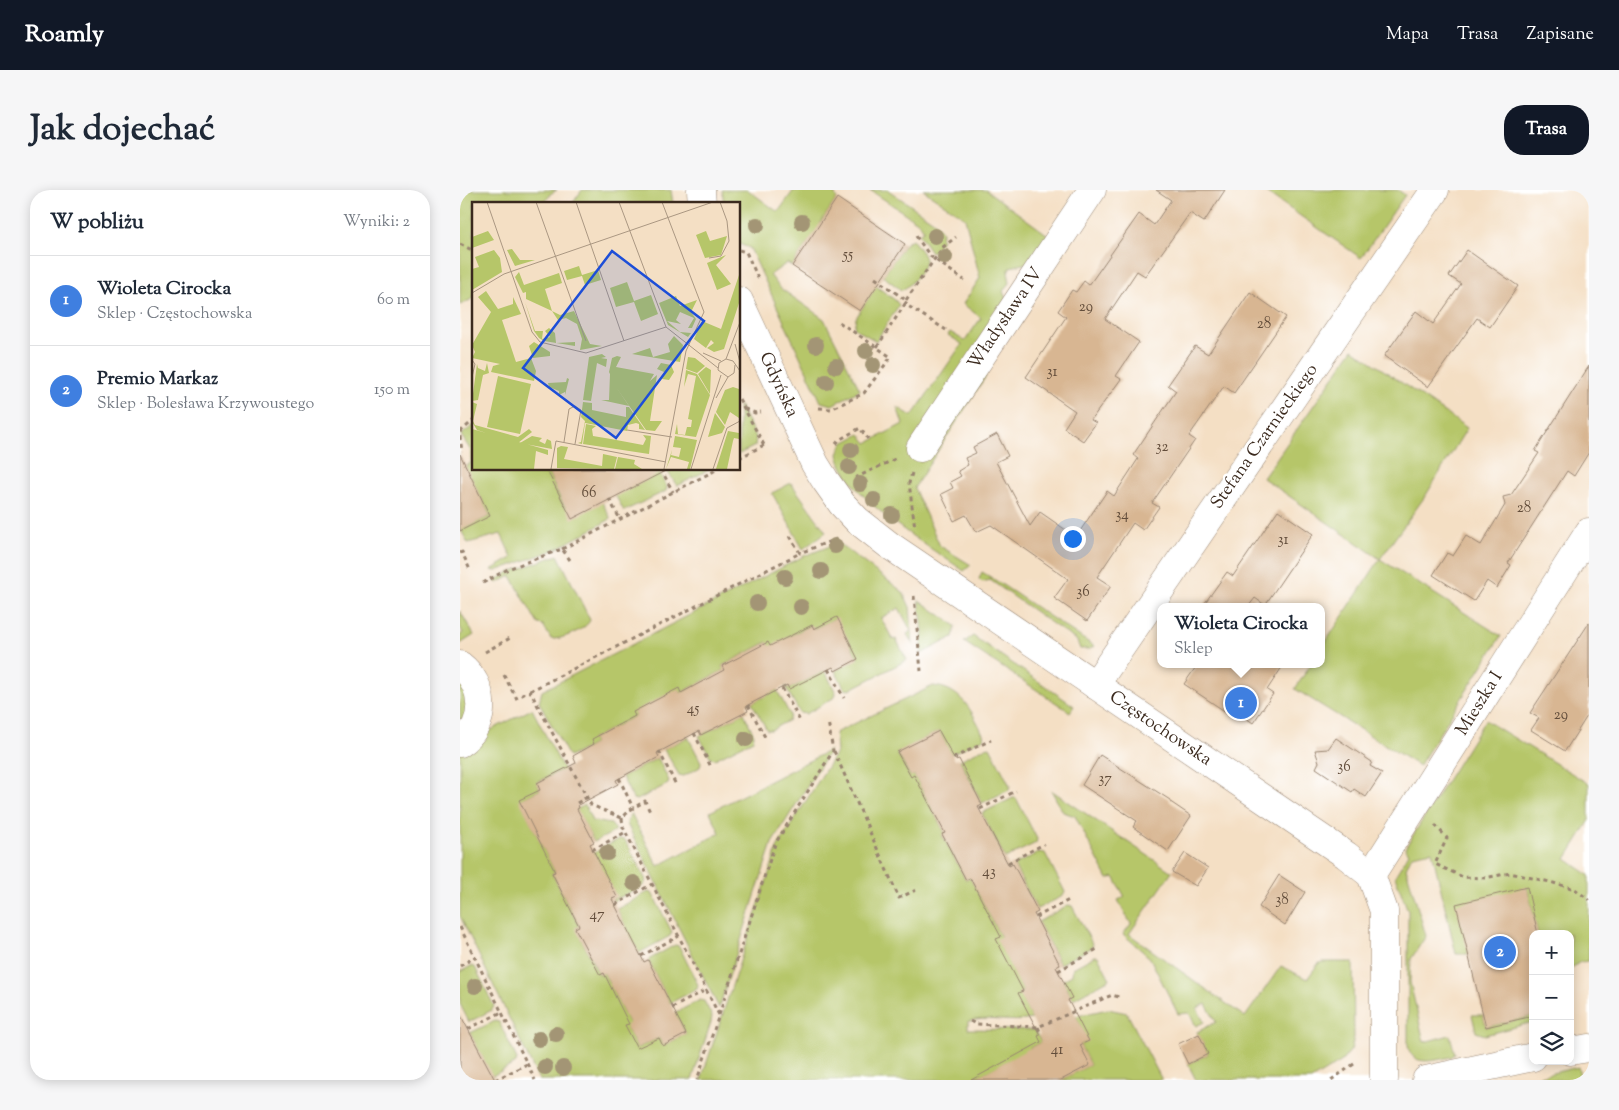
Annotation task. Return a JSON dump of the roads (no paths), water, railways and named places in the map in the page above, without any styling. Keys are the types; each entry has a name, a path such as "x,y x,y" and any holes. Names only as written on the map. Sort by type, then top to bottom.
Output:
{"street":[{"name":"Władysława IV","path":"920,448 1092,190"},
{"name":"Stefana Czarnieckiego","path":"1095,685 1435,190"},
{"name":"Gdyńska","path":"740,302 804,441"},
{"name":"Częstochowska","path":"804,441 833,492 842,504 871,532 1346,855 1371,875"},
{"name":"Mieszka I","path":"1371,875 1589,532"},
{"path":"460,666 466,670 474,683 482,708 479,722 469,737 460,743"},
{"path":"1371,875 1384,911 1384,1080"},
{"path":"1574,1050 1589,1048"},
{"path":"1426,1080 1529,1058"}],"place":[{"name":"Wioleta Cirocka","path":"1241,703"},
{"name":"Premio Markaz","path":"1500,952"}]}
